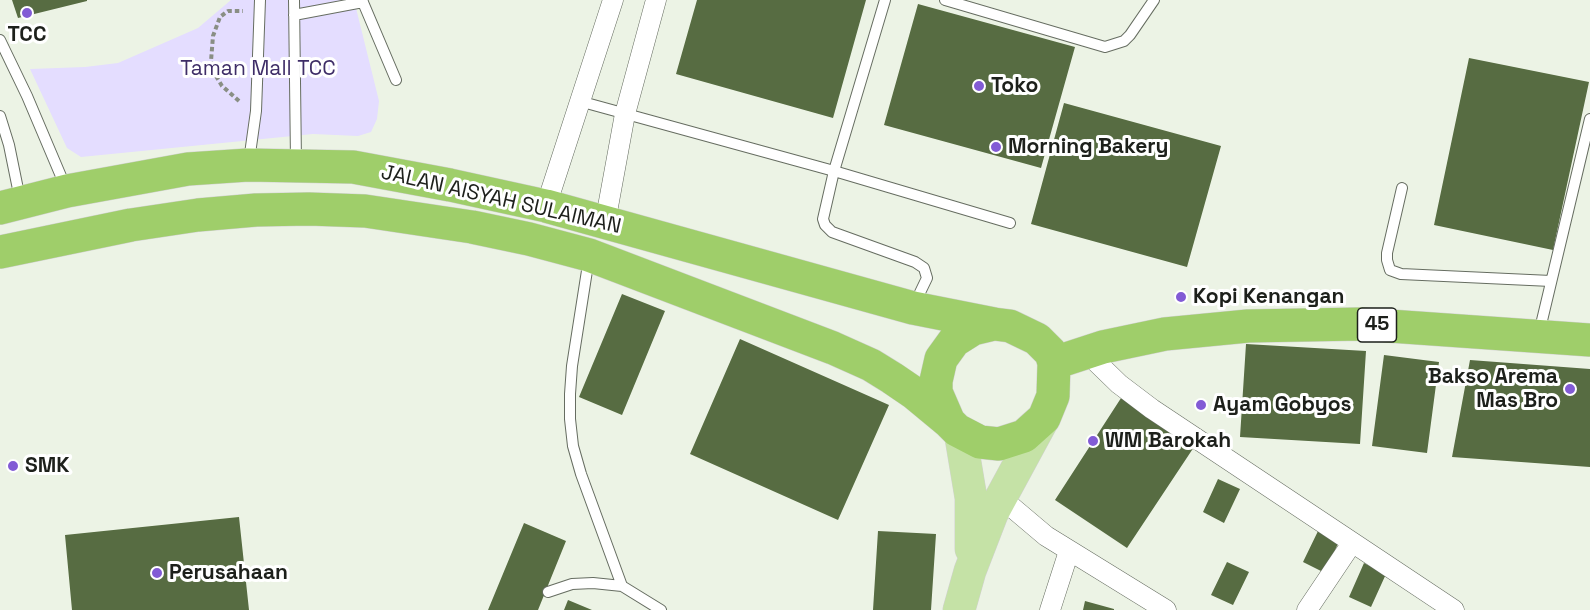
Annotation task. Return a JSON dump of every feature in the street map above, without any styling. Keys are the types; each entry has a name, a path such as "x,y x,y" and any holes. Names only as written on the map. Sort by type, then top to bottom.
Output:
{"highway":[{"name":"JALAN AISYAH SULAIMAN","path":"10,205 67,191 188,169 248,165 353,167 450,184 546,206 913,308 994,324"},
{"name":"JALAN AISYAH SULAIMAN","path":"0,252 131,225 198,215 256,210 365,211 472,227 589,255 832,348 871,365 914,393 955,427"},
{"path":"994,324 1010,326 1037,339 1050,353 1054,363 1053,396 1044,418 1024,436 1008,442 990,444 980,442 955,427 936,392 941,359 954,341 972,329 994,324"},
{"name":"45","path":"1054,363 1086,352 1165,334 1248,326 1361,324 1590,340"}],"main road":[{"path":"959,610 970,571 1001,498 1044,418"},
{"path":"955,427 971,498 970,571"}],"street":[{"path":"546,206 613,0"},
{"path":"605,223 625,114 656,0"},
{"path":"1086,352 1119,384 1152,409 1454,610"},
{"path":"1001,498 1046,536 1166,610"},
{"path":"1307,610 1352,543"},
{"path":"1050,610 1069,551"}],"lane":[{"path":"248,165 256,111 260,0"},
{"path":"294,0 296,165"},
{"path":"885,0 834,171 824,212 825,225 832,232 915,262 924,268 927,278 913,308"},
{"path":"945,0 1105,47 1124,41 1154,0"},
{"path":"294,15 362,1 396,80"},
{"path":"0,40 27,96 67,191"},
{"path":"579,100 1010,223"},
{"path":"0,116 9,145 10,205"},
{"path":"1539,336 1590,119"},
{"path":"1402,188 1388,253 1387,260 1390,270 1401,274 1551,281"},
{"path":"589,255 572,366 570,419 573,446 581,474 622,586"},
{"path":"548,592 572,585 593,583 622,586 661,610"}],"path":[{"path":"256,111 238,100 222,86 213,71 211,61 213,36 224,12 234,10 258,13"}],"green space":[{"name":"Taman Mall TCC","path":"231,0 354,0 379,101 377,119 371,132 358,136 313,134 81,157 67,148 30,69 118,63 198,28"}],"building":[{"name":"TCC","path":"12,0 87,0 87,1 18,18"},
{"path":"697,0 866,0 833,118 676,74"},
{"name":"Toko","path":"918,4 1075,47 1041,168 884,125"},
{"path":"1469,58 1589,82 1553,250 1434,225"},
{"name":"Toko","path":"1064,103 1221,146 1187,267 1031,224"},
{"path":"622,294 665,311 622,415 579,397"},
{"path":"740,339 889,405 838,520 690,454"},
{"path":"1246,344 1366,351 1360,444 1240,437"},
{"path":"1384,355 1439,362 1427,453 1372,446"},
{"path":"1470,360 1590,369 1590,467 1452,457"},
{"path":"1123,395 1196,444 1127,548 1055,500"},
{"path":"1218,479 1240,489 1224,523 1203,512"},
{"name":"Perusahaan","path":"239,517 249,610 72,610 65,535"},
{"path":"524,523 566,541 538,610 488,610"},
{"path":"1319,529 1340,539 1325,573 1303,562"},
{"path":"878,531 936,534 931,610 873,610"},
{"path":"1227,562 1249,572 1233,605 1211,595"},
{"path":"1364,563 1386,574 1371,607 1349,597"},
{"path":"568,600 592,610 564,610"},
{"path":"1085,601 1114,609 1114,610 1083,610"}],"place":[{"name":"TCC","path":"27,13"},
{"name":"Toko","path":"979,86"},
{"name":"Morning Bakery","path":"996,147"},
{"name":"Kopi Kenangan","path":"1181,297"},
{"name":"Bakso Arema Mas Bro","path":"1570,389"},
{"name":"Ayam Gobyos","path":"1201,405"},
{"name":"WM Barokah","path":"1093,441"},
{"name":"SMK","path":"13,466"},
{"name":"Perusahaan","path":"157,573"}]}
